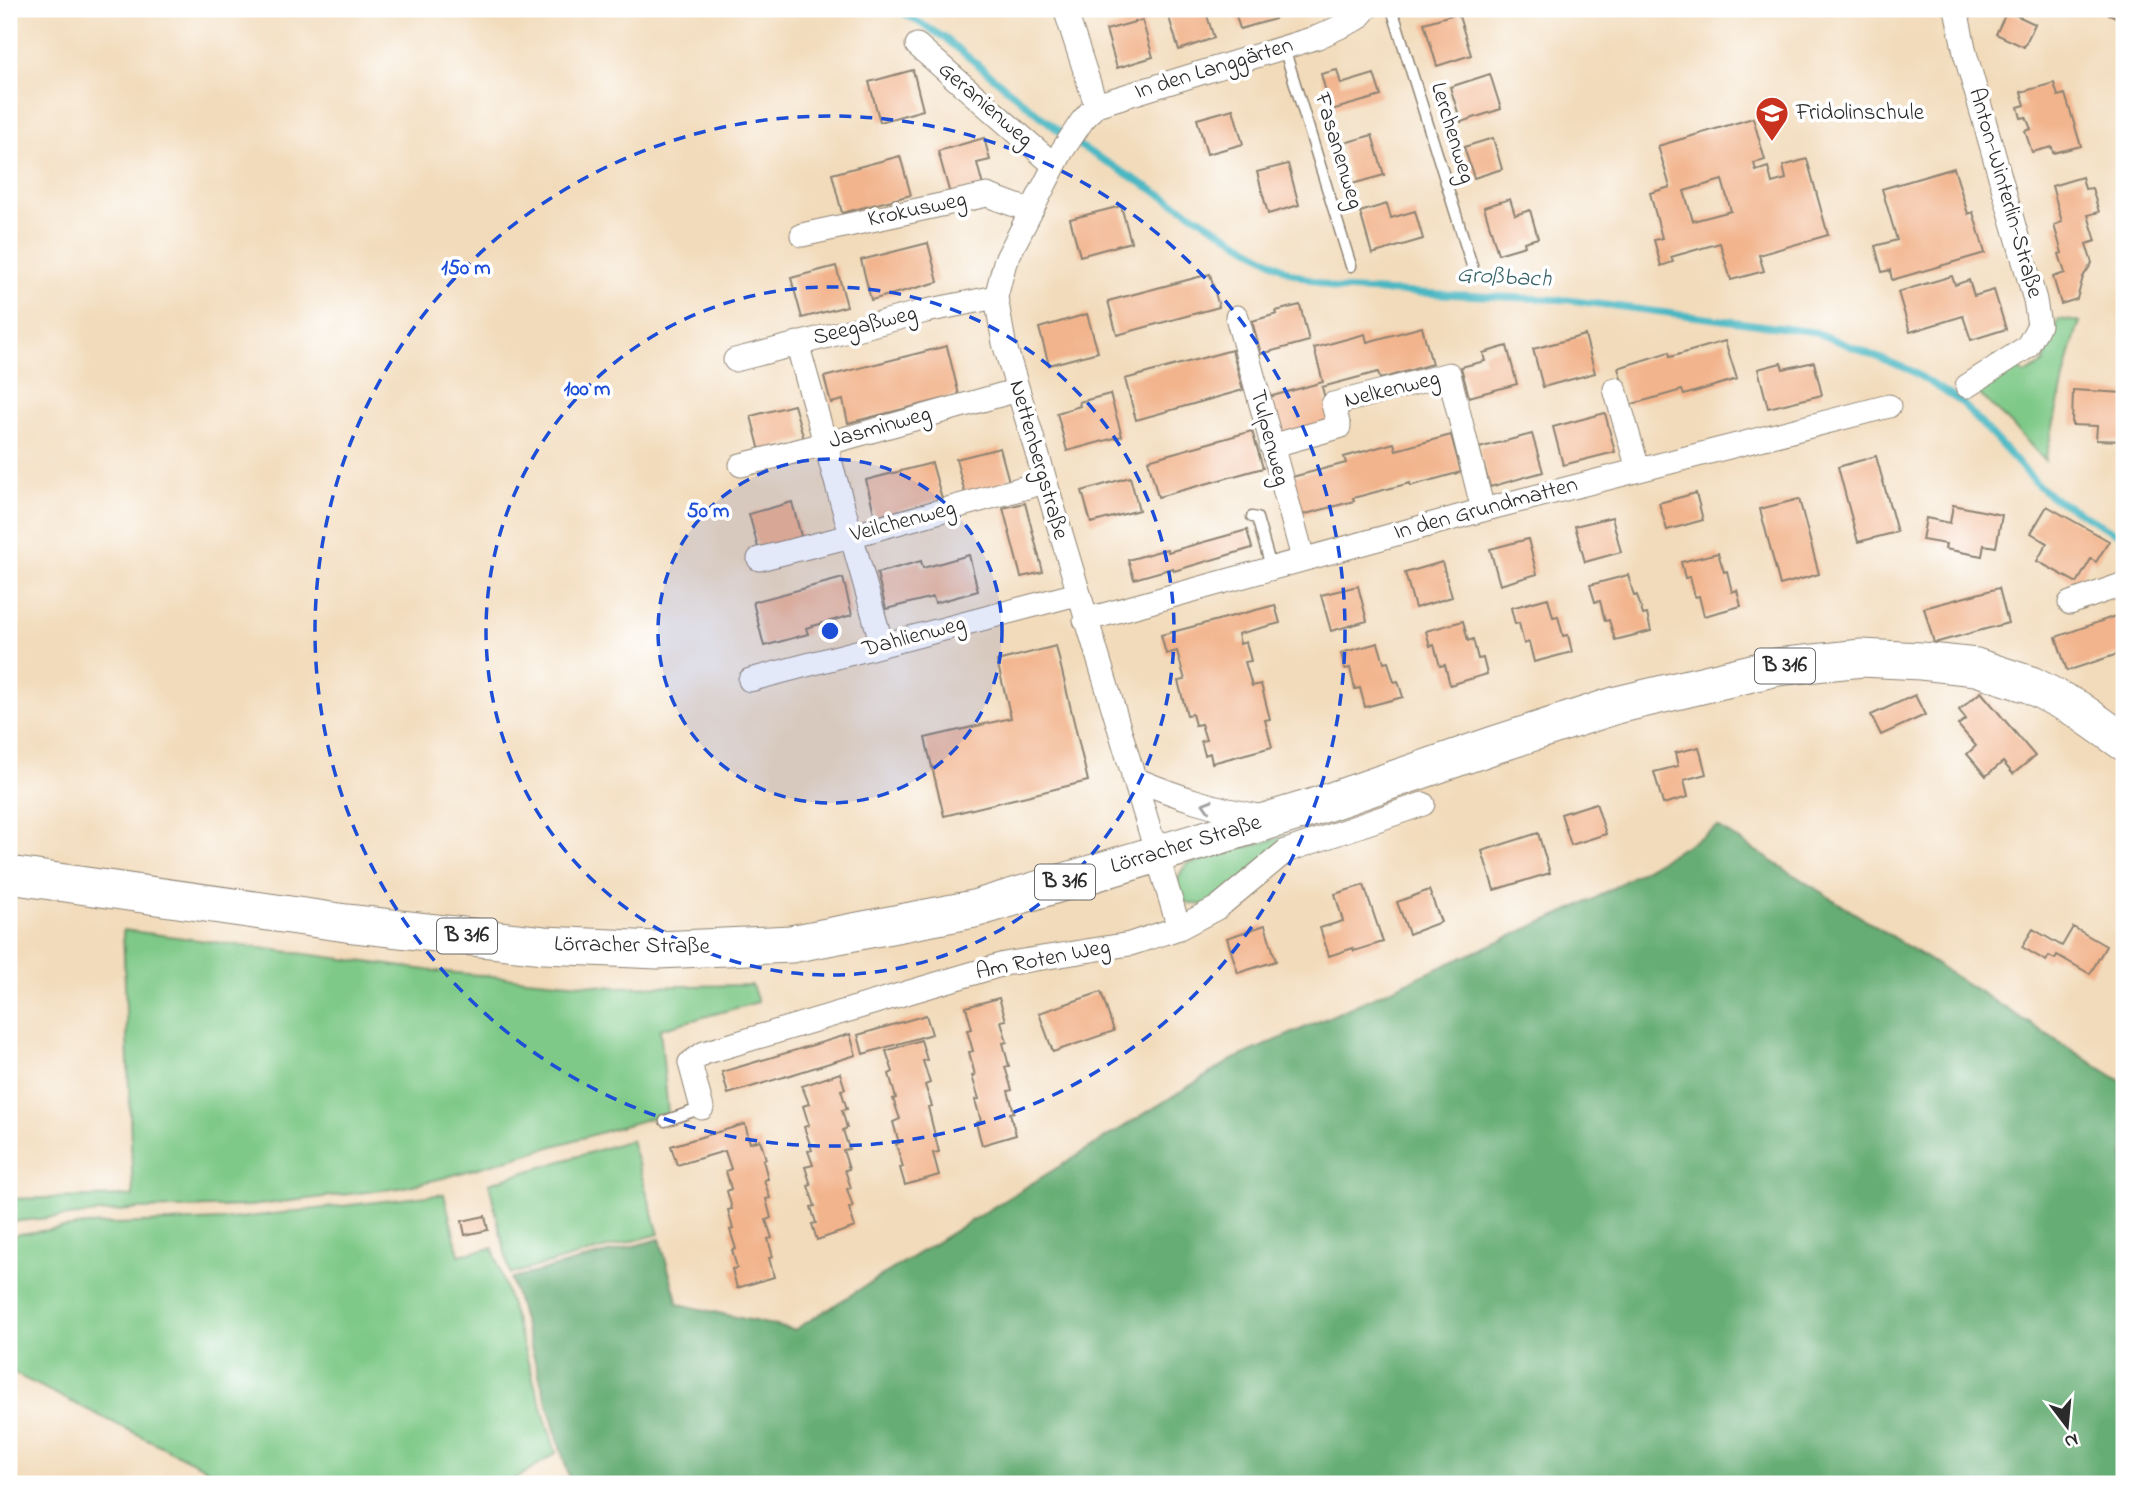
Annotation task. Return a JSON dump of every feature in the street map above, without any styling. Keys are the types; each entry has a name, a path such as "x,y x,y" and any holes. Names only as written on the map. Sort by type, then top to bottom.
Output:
{"main road":[{"name":"Lörracher Straße","path":"9,876 346,923 544,945 658,950 791,944 974,909 1274,818 1617,705 1777,667 1861,658 1976,667 2031,685 2077,709 2124,742"}],"street":[{"path":"1065,9 1089,113"},
{"name":"In den Langgärten","path":"1089,113 1318,37 1357,19 1366,9"},
{"name":"Anton-Winterlin-Straße","path":"1956,9 1965,53 2035,300 2039,325 2027,347 1967,386"},
{"name":"Geranienweg","path":"917,45 1058,158"},
{"name":"Nettenbergstraße","path":"1089,113 1058,158 1005,262 996,297 1004,344 1178,928"},
{"name":"Krokusweg","path":"802,235 987,195 1031,211"},
{"name":"Seegaßweg","path":"735,360 926,310 996,297"},
{"name":"Tulpenweg","path":"1237,317 1303,558"},
{"path":"797,343 882,645"},
{"name":"Nelkenweg","path":"1271,446 1339,427 1333,404 1449,374 1483,510"},
{"path":"1615,389 1638,470"},
{"name":"Jasminweg","path":"741,465 1018,390"},
{"name":"In den Grundmatten","path":"1085,620 1483,510 1889,406"},
{"name":"Veilchenweg","path":"759,559 1045,482"},
{"path":"2070,603 2124,584"},
{"name":"Dahlienweg","path":"750,680 1077,594"},
{"path":"1133,778 1180,798 1225,811 1274,818"},
{"name":"Am Roten Weg","path":"702,1108 690,1063 704,1053 1004,964 1130,944 1178,928 1217,908 1286,852 1423,804"}],"lane":[{"name":"Lerchenweg","path":"1392,9 1473,269"},
{"name":"Fasanenweg","path":"1284,48 1351,266"},
{"path":"1252,517 1257,518 1270,567"},
{"path":"665,1121 702,1108"}],"green space":[{"path":"2059,319 2080,322 2071,349 2045,461 1978,393 2013,364 2024,374 2043,364"},
{"path":"1718,827 2124,1083 2124,1484 571,1484 511,1279 660,1239 678,1304 794,1330 1232,1060 1592,900"},
{"path":"1310,829 1311,834 1207,904 1188,903 1178,894 1177,881 1187,864"},
{"path":"123,930 434,971 615,987 752,985 758,1002 660,1029 668,1113 400,1188 249,1206 139,1209 9,1222 9,1199 133,1196"},
{"path":"631,1140 659,1234 510,1274 489,1183"},
{"path":"444,1194 459,1255 493,1248 556,1453 508,1484 238,1484 9,1371 9,1237 86,1225 223,1220"}],"building":[{"path":"1205,9 1214,38 1179,50 1167,11"},
{"path":"1234,9 1272,9 1275,19 1240,29"},
{"path":"2097,9 2124,9 2123,20"},
{"path":"2007,11 2035,24 2024,47 1996,34"},
{"path":"1458,13 1471,55 1437,66 1424,23"},
{"path":"1142,20 1153,57 1117,68 1106,30"},
{"path":"913,70 923,110 880,122 869,82"},
{"path":"1337,70 1341,84 1374,74 1381,96 1331,110 1321,74"},
{"path":"1490,74 1501,109 1461,122 1450,87"},
{"path":"2054,83 2058,96 2065,94 2081,146 2053,153 2052,147 2032,152 2025,131 2031,129 2026,117 2021,118 2018,107 2025,105 2021,92"},
{"path":"1233,109 1243,144 1207,154 1197,119"},
{"path":"1753,118 1765,160 1754,163 1756,171 1768,167 1772,183 1786,179 1783,166 1807,159 1828,235 1759,255 1764,271 1731,280 1720,243 1671,257 1673,262 1661,266 1654,240 1662,238 1650,193 1670,187 1658,146","holes":["1722,180 1731,211 1693,221 1684,191"]},
{"path":"1372,135 1384,175 1352,184 1341,144"},
{"path":"984,138 990,160 977,163 983,186 950,194 938,151"},
{"path":"1493,138 1502,169 1474,178 1464,147"},
{"path":"900,156 911,195 842,213 832,174"},
{"path":"1288,164 1299,205 1268,214 1257,172"},
{"path":"1954,168 1968,214 1973,212 1985,253 1892,280 1890,270 1882,272 1875,246 1897,240 1882,189"},
{"path":"2082,177 2085,189 2092,188 2099,212 2088,215 2096,241 2086,244 2092,263 2083,277 2077,299 2061,304 2053,277 2065,273 2054,225 2062,222 2052,186"},
{"path":"1510,199 1515,215 1530,210 1538,238 1524,242 1525,246 1498,254 1484,207"},
{"path":"1387,204 1391,218 1415,211 1423,239 1372,254 1360,212"},
{"path":"1121,206 1131,242 1080,256 1070,219"},
{"path":"928,243 938,282 871,300 861,260"},
{"path":"836,266 847,306 802,318 791,278"},
{"path":"1210,274 1219,307 1117,335 1108,301"},
{"path":"1952,276 1955,285 1969,280 1974,296 1994,290 2006,329 1971,340 1963,316 1910,332 1898,292"},
{"path":"1300,305 1309,341 1261,354 1252,321"},
{"path":"1087,314 1098,352 1049,365 1039,328"},
{"path":"1422,327 1432,364 1380,379 1378,372 1322,387 1331,422 1279,436 1269,397 1323,382 1314,348 1365,334 1367,342"},
{"path":"1585,335 1595,373 1543,387 1533,349"},
{"path":"1725,341 1737,379 1684,395 1682,390 1629,405 1618,368 1669,352 1670,357"},
{"path":"947,346 959,395 848,423 843,400 831,403 824,377"},
{"path":"1507,346 1517,384 1469,397 1461,367 1485,361 1483,353"},
{"path":"1232,350 1243,390 1136,420 1125,379"},
{"path":"1814,362 1822,395 1768,408 1758,369 1781,363 1783,369"},
{"path":"2073,390 2124,393 2124,441 2096,440 2097,426 2072,425"},
{"path":"1110,394 1122,436 1067,451 1057,413 1080,406 1079,402"},
{"path":"794,405 804,439 760,451 751,416"},
{"path":"1605,413 1615,452 1563,465 1553,427"},
{"path":"1252,431 1263,468 1158,497 1148,460"},
{"path":"1532,434 1543,472 1490,487 1479,448"},
{"path":"1451,435 1461,472 1353,498 1354,501 1302,515 1292,477 1346,463 1344,457 1394,443 1396,450"},
{"path":"1000,448 1010,485 966,497 956,459"},
{"path":"1876,456 1897,532 1858,542 1838,467"},
{"path":"932,463 942,499 875,517 866,480"},
{"path":"1130,477 1139,510 1091,523 1082,491"},
{"path":"1696,493 1703,520 1667,530 1659,503"},
{"path":"1799,499 1819,574 1780,585 1760,509"},
{"path":"792,502 802,540 759,551 749,514"},
{"path":"1025,503 1043,572 1021,577 1003,508"},
{"path":"1953,505 2002,515 1996,547 1984,545 1982,556 1945,549 1946,544 1922,540 1926,518 1950,523"},
{"path":"2047,506 2109,541 2096,562 2091,559 2077,583 2037,561 2047,543 2031,533"},
{"path":"1612,517 1621,552 1585,562 1575,526"},
{"path":"1247,530 1252,548 1174,571 1173,568 1134,579 1128,560"},
{"path":"1528,539 1537,574 1500,585 1490,549"},
{"path":"1718,553 1724,572 1727,571 1732,592 1737,590 1741,606 1704,616 1699,596 1695,597 1690,577 1685,578 1681,562"},
{"path":"969,555 978,591 935,603 933,597 886,609 877,573 921,561 923,568"},
{"path":"1442,562 1452,597 1415,608 1405,573"},
{"path":"1628,575 1643,615 1647,614 1651,631 1615,640 1609,620 1605,621 1600,601 1595,602 1590,585"},
{"path":"843,578 852,615 806,628 808,634 764,646 753,602"},
{"path":"1358,586 1367,621 1331,631 1321,595"},
{"path":"1999,588 2008,623 1934,643 1924,608"},
{"path":"1548,598 1553,617 1558,616 1563,636 1568,635 1572,652 1534,662 1529,642 1524,644 1519,623 1515,624 1511,608"},
{"path":"1275,605 1280,623 1238,634 1240,644 1246,642 1251,661 1245,662 1252,686 1261,684 1270,719 1265,720 1272,747 1212,763 1210,753 1205,755 1201,741 1206,740 1201,724 1195,725 1192,714 1187,715 1178,681 1185,680 1177,651 1166,654 1161,635"},
{"path":"2124,613 2124,652 2067,671 2056,637"},
{"path":"1463,621 1468,641 1473,639 1478,659 1483,658 1487,674 1450,685 1445,665 1440,666 1434,645 1430,646 1426,631"},
{"path":"1378,643 1384,663 1388,662 1394,682 1398,681 1403,697 1365,707 1360,688 1355,689 1350,668 1345,669 1341,653"},
{"path":"1056,646 1088,781 944,816 925,738 1011,718 997,661"},
{"path":"1981,692 2035,756 2013,774 2003,762 1986,776 1967,754 1976,746 1958,725 1966,719 1959,710"},
{"path":"1915,695 1925,715 1881,735 1871,715"},
{"path":"1699,747 1706,774 1684,780 1688,797 1663,804 1654,772 1678,766 1675,753"},
{"path":"1596,803 1606,834 1571,845 1561,814"},
{"path":"1538,833 1550,873 1494,890 1482,851"},
{"path":"1364,885 1383,942 1329,956 1320,928 1343,921 1335,894"},
{"path":"1429,890 1441,922 1409,934 1397,902"},
{"path":"1265,925 1276,961 1238,973 1227,938"},
{"path":"2073,927 2106,946 2090,974 2057,955 2055,959 2049,956 2046,961 2022,947 2033,929 2062,946"},
{"path":"1101,992 1114,1031 1053,1052 1039,1013"},
{"path":"999,998 1006,1020 1001,1021 1007,1042 1003,1043 1009,1066 1005,1067 1012,1090 1008,1091 1014,1112 1010,1113 1016,1135 982,1145 976,1123 981,1121 975,1100 979,1099 969,1052 973,1051 967,1030 972,1029 966,1007"},
{"path":"926,1015 932,1034 863,1054 858,1035"},
{"path":"850,1034 856,1055 728,1094 722,1072"},
{"path":"921,1040 927,1060 923,1061 930,1083 925,1085 932,1106 928,1107 939,1152 933,1153 939,1175 905,1185 893,1122 900,1119 893,1099 896,1098 889,1074 893,1072 886,1051"},
{"path":"840,1073 845,1089 841,1090 847,1109 842,1110 847,1128 843,1130 849,1149 843,1150 849,1169 845,1170 851,1188 847,1189 853,1207 849,1208 855,1227 817,1240 811,1207 815,1206 805,1167 813,1165 808,1151 812,1150 804,1127 809,1125 803,1106 809,1104 802,1086"},
{"path":"745,1124 750,1143 760,1140 766,1159 763,1160 768,1179 764,1180 770,1198 766,1199 771,1218 766,1220 772,1238 768,1239 773,1257 769,1258 774,1277 737,1288 732,1269 737,1268 732,1250 736,1249 728,1210 732,1209 727,1191 731,1189 726,1171 731,1169 725,1151 677,1165 671,1146"},
{"path":"485,1216 488,1230 465,1235 462,1221"}],"waterway":[{"name":"Großbach","path":"897,9 945,38 1070,140 1289,272 1337,289 1568,300 1815,332 1910,370 1961,402 2052,497 2124,535"}],"place":[{"name":"Fridolinschule","path":"1772,143"}]}
